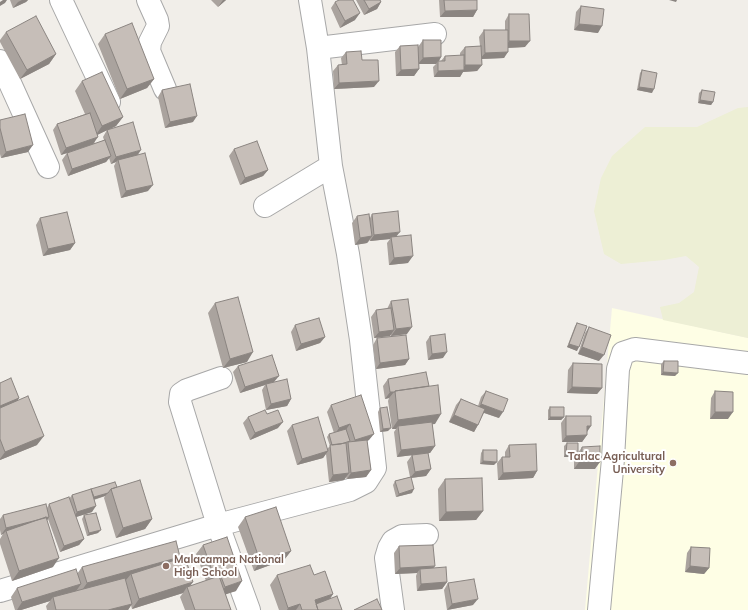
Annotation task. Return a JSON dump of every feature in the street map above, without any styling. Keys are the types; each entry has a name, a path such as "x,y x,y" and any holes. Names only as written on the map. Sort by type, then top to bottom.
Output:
{"street":[{"path":"61,0 117,119"},
{"path":"148,0 157,20 158,26 150,42 149,51 166,89"},
{"path":"2,585 350,490 366,482 375,468 361,340 348,254 331,166 318,48 310,0"},
{"path":"318,48 434,34"},
{"path":"0,61 48,167"},
{"path":"265,206 331,166"},
{"path":"599,610 613,459 618,369 623,353 635,349 748,362"},
{"path":"221,378 187,390 182,394 180,402 218,525 249,610"},
{"path":"393,610 386,558 389,548 393,541 402,536 427,535"}],"shaded area":[{"path":"748,107 748,338 663,320 660,307 679,303 694,292 699,267 686,256 664,260 621,264 604,254 594,211 601,178 612,156 645,127 697,127 738,108"},
{"name":"Tarlac Agricultural University","path":"612,308 748,338 748,610 585,610"}],"building":[{"path":"339,0 353,0 360,13 345,21 335,2"},
{"path":"364,0 380,0 381,2 369,9"},
{"path":"444,0 477,0 477,10 445,11"},
{"path":"581,6 604,9 602,26 579,24"},
{"path":"509,14 529,14 530,41 509,41"},
{"path":"36,16 56,54 27,70 6,32"},
{"path":"132,23 154,79 127,89 105,34"},
{"path":"484,30 508,30 508,52 485,53"},
{"path":"423,40 441,40 441,57 423,58"},
{"path":"418,45 419,69 401,70 400,46"},
{"path":"481,46 482,65 465,65 465,47"},
{"path":"361,51 362,60 378,60 379,81 339,83 338,65 347,64 346,52"},
{"path":"464,55 464,70 438,71 438,61 445,61 445,56"},
{"path":"642,70 657,73 654,89 639,87"},
{"path":"102,72 123,117 102,126 82,81"},
{"path":"190,84 197,116 170,122 162,90"},
{"path":"702,90 715,92 713,102 700,100"},
{"path":"90,113 98,137 66,148 57,124"},
{"path":"25,114 33,145 6,152 0,128 0,120"},
{"path":"133,122 141,150 116,157 107,130"},
{"path":"105,140 111,156 72,169 67,153"},
{"path":"257,141 268,170 245,178 234,149"},
{"path":"145,153 153,185 126,191 118,160"},
{"path":"398,211 400,232 374,235 372,214"},
{"path":"67,212 75,243 48,249 40,218"},
{"path":"369,214 372,236 360,238 357,216"},
{"path":"411,235 413,256 394,258 391,237"},
{"path":"238,297 253,352 230,359 215,303"},
{"path":"408,299 412,327 396,329 391,301"},
{"path":"391,308 394,330 379,332 376,310"},
{"path":"319,318 325,337 301,344 295,325"},
{"path":"577,323 587,326 579,347 569,344"},
{"path":"589,327 611,335 604,355 582,347"},
{"path":"445,334 447,352 432,354 430,336"},
{"path":"406,335 409,359 380,363 377,338"},
{"path":"272,355 279,376 245,387 238,366"},
{"path":"664,361 678,361 678,373 663,372"},
{"path":"573,363 602,364 602,388 572,387"},
{"path":"426,372 429,386 390,392 388,379"},
{"path":"11,378 19,398 0,406 0,383"},
{"path":"287,379 291,399 271,404 266,384"},
{"path":"438,385 441,414 398,420 395,391"},
{"path":"486,391 508,399 503,412 481,404"},
{"path":"715,391 733,392 733,412 715,412"},
{"path":"361,395 374,434 355,440 350,424 339,428 331,405"},
{"path":"28,396 44,436 5,452 0,439 0,408"},
{"path":"461,399 485,409 478,425 454,415"},
{"path":"387,407 391,428 383,429 380,408"},
{"path":"550,407 564,407 564,417 550,417"},
{"path":"265,410 267,414 278,410 283,422 255,433 248,417"},
{"path":"566,416 591,416 591,426 587,426 587,435 566,436"},
{"path":"318,417 328,451 302,459 292,425"},
{"path":"432,422 435,446 401,450 398,426"},
{"path":"346,429 350,441 332,445 329,434"},
{"path":"367,440 371,470 351,473 348,442"},
{"path":"346,443 349,473 333,475 330,445"},
{"path":"567,443 578,443 578,453 566,453"},
{"path":"536,444 537,471 503,473 502,457 510,457 509,445"},
{"path":"600,446 600,462 579,462 579,454 582,454 582,447"},
{"path":"483,450 497,450 497,462 483,461"},
{"path":"428,453 431,469 415,472 412,455"},
{"path":"411,477 414,489 399,494 395,481"},
{"path":"482,478 483,511 446,512 445,479"},
{"path":"140,480 152,519 123,528 111,489"},
{"path":"115,482 117,487 111,489 108,493 94,497 91,489"},
{"path":"91,489 96,506 77,512 72,495"},
{"path":"69,497 84,539 64,546 49,504"},
{"path":"46,504 49,517 6,528 3,515"},
{"path":"276,507 291,551 260,561 245,517"},
{"path":"96,513 101,530 89,533 84,515"},
{"path":"46,517 59,558 19,571 6,531"},
{"path":"227,537 242,581 225,587 220,574 214,576 203,545"},
{"path":"176,541 180,557 87,583 82,567"},
{"path":"433,545 435,566 400,568 399,546"},
{"path":"691,547 710,548 709,568 690,566"},
{"path":"185,557 193,582 139,599 131,574"},
{"path":"310,565 314,575 325,571 333,594 315,600 318,610 302,610 300,604 288,608 277,575"},
{"path":"446,567 447,582 421,584 420,569"},
{"path":"76,569 81,584 22,602 17,588"},
{"path":"219,576 231,610 195,610 187,587"},
{"path":"125,578 132,604 108,610 56,610 53,597"},
{"path":"474,579 478,599 452,604 448,583"},
{"path":"337,596 342,610 318,610 316,604"},
{"path":"377,599 382,610 354,610"}],"place":[{"name":"Tarlac Agricultural University","path":"673,463"},
{"name":"Malacampa National High School","path":"166,566"}]}
